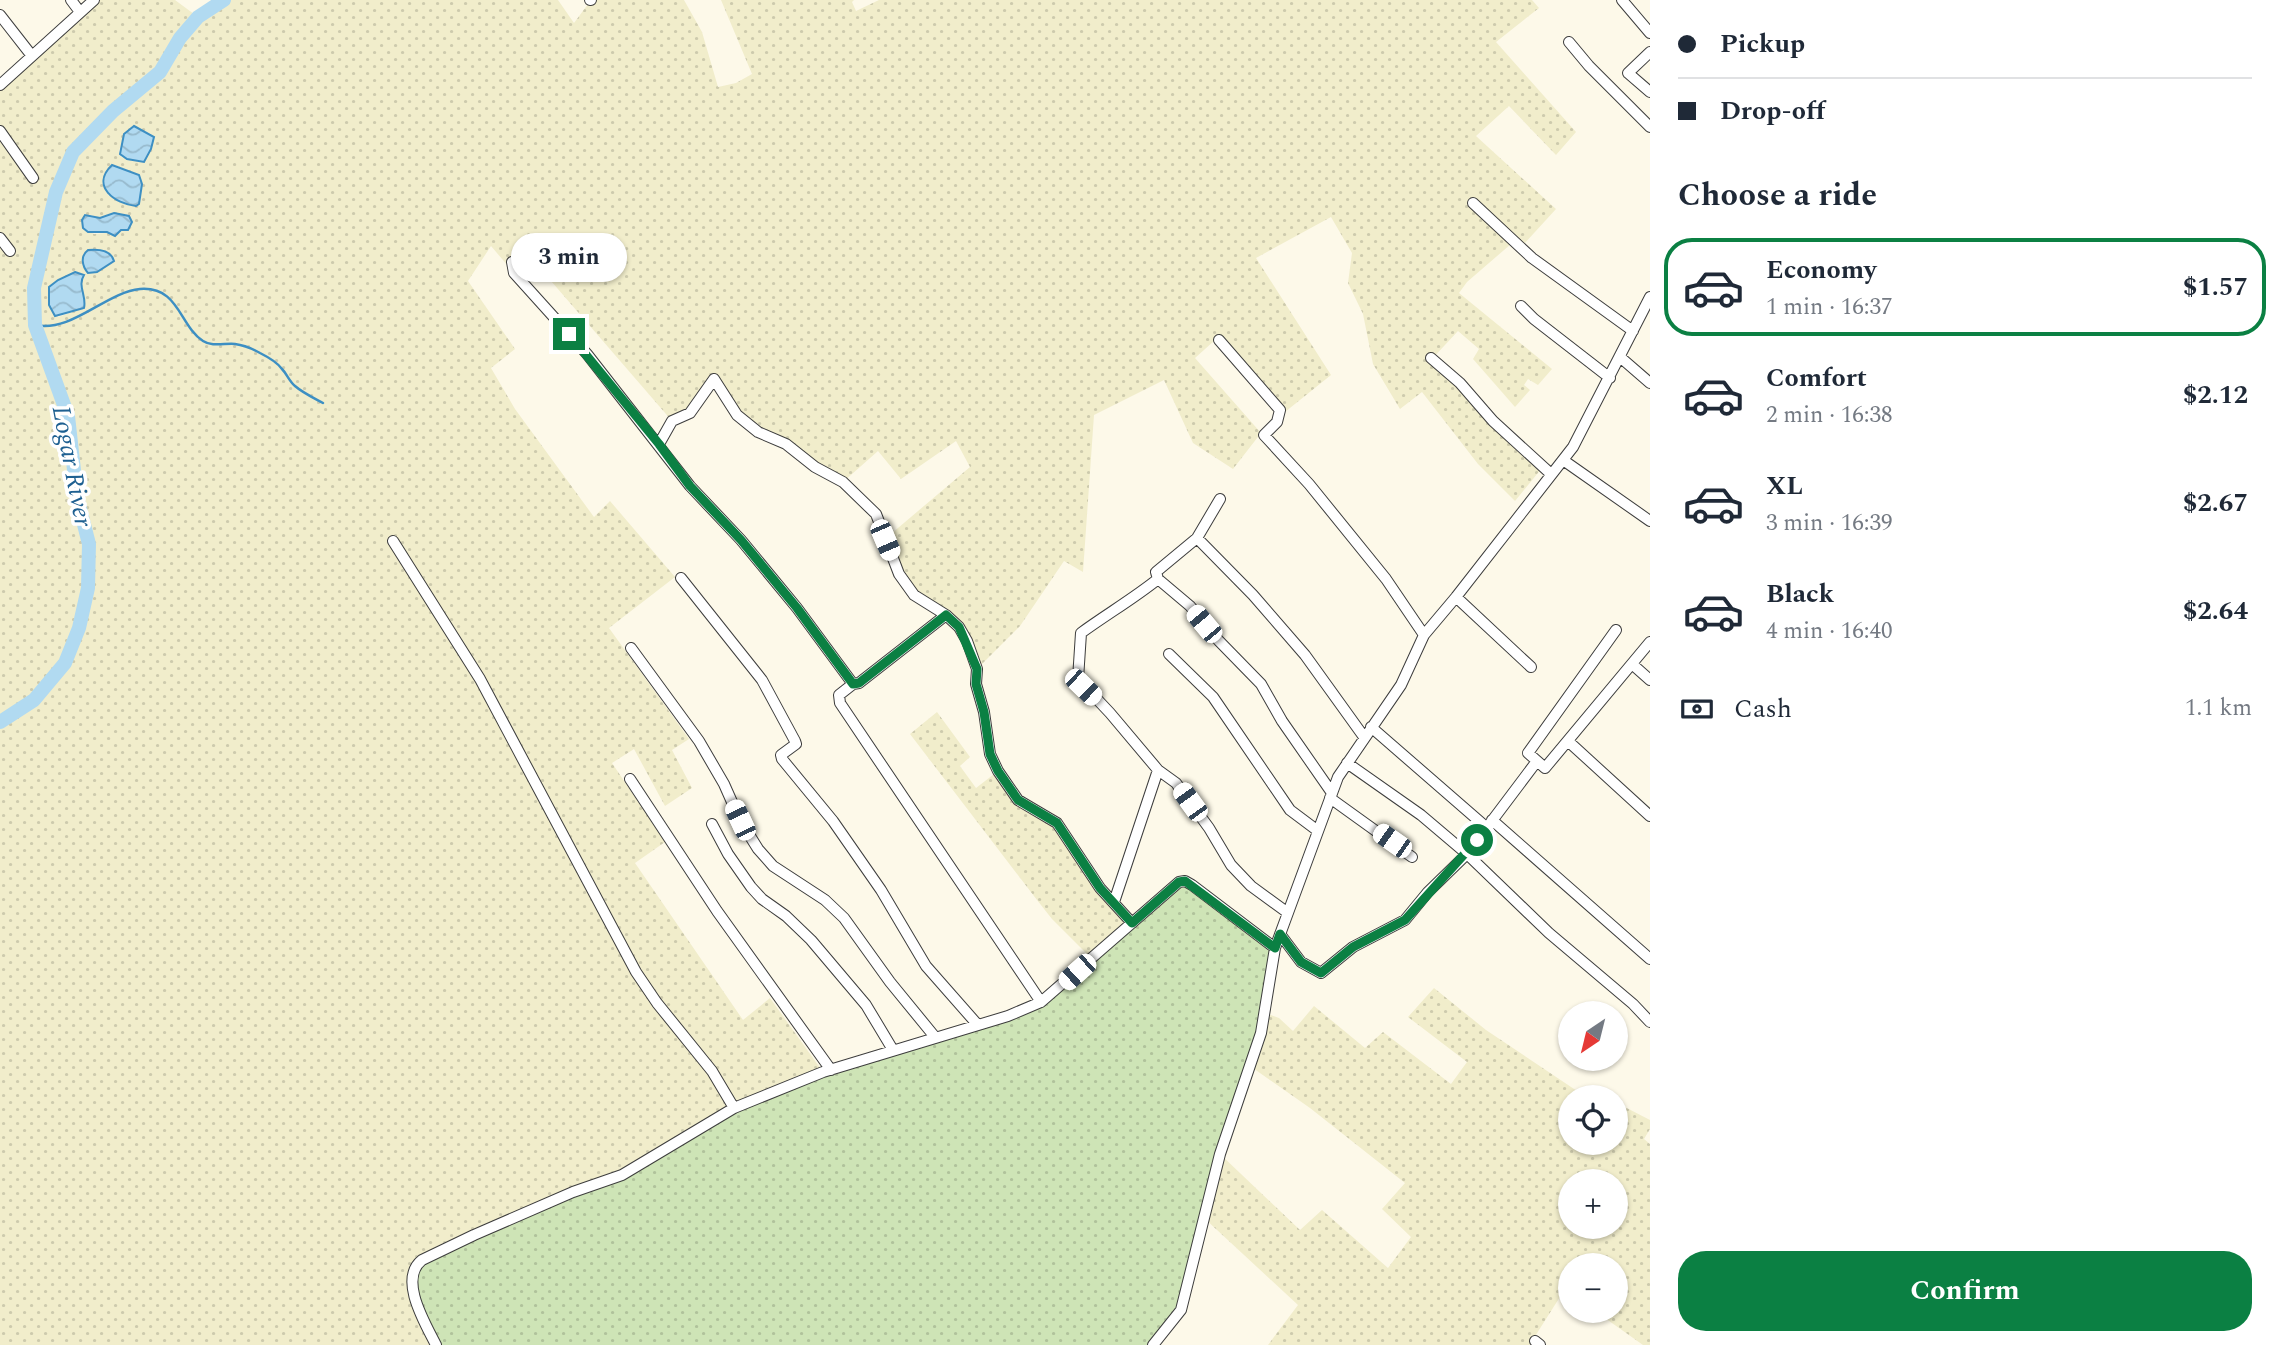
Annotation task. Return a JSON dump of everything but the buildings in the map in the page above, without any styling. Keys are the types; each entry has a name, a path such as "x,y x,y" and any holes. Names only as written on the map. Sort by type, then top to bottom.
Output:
{"street":[{"path":"71,0 80,12"},
{"path":"0,84 94,0"},
{"path":"1622,0 1650,33"},
{"path":"0,15 32,57"},
{"path":"1569,42 1650,127"},
{"path":"1650,52 1628,73 1650,92"},
{"path":"0,131 33,178"},
{"path":"1473,203 1532,258 1633,331"},
{"path":"0,238 10,251"},
{"path":"512,262 514,274 587,354 690,486 741,540 797,608 853,684"},
{"path":"1153,1345 1181,1310 1220,1154 1261,1034 1275,948 1338,777 1409,672 1424,635 1573,447 1650,297"},
{"path":"1521,306 1610,378"},
{"path":"1640,318 1650,326"},
{"path":"1219,340 1280,410 1278,422 1264,436 1309,484 1387,579 1424,635"},
{"path":"1432,358 1460,383 1493,421 1551,474"},
{"path":"1620,358 1650,383"},
{"path":"659,444 672,421 690,414 714,379 737,415 758,432 786,444 815,467 843,482 868,505 882,525 899,574 914,595 946,615 959,627 977,669 976,684 984,712 990,754 998,771 1018,800 1057,823 1100,888 1132,923"},
{"path":"1563,460 1650,522"},
{"path":"1220,499 1196,538 1156,572 1158,579 1190,606 1219,641 1261,684 1331,795 1412,857"},
{"path":"1196,538 1254,595 1305,655 1364,737"},
{"path":"393,541 480,679 636,972 657,1003 712,1071 734,1108"},
{"path":"681,578 762,680 796,744 781,755 782,759 833,821 881,890 926,966 977,1024"},
{"path":"1158,579 1129,602 1120,605 1081,633 1077,675 1083,687 1110,713 1158,770 1177,783 1231,865 1251,886 1288,913"},
{"path":"1456,597 1531,667"},
{"path":"946,615 859,683 853,684 839,695 845,712 1041,1002"},
{"path":"1616,630 1528,753 1545,768 1650,642"},
{"path":"631,648 699,741 758,849 773,866 825,900 844,918 890,982 935,1037"},
{"path":"1169,654 1213,696 1290,810 1318,831"},
{"path":"1632,664 1650,680"},
{"path":"1371,727 1650,959"},
{"path":"1569,742 1650,816"},
{"path":"1280,934 1301,962 1321,973 1353,947 1405,920 1428,892 1467,854 1537,761"},
{"path":"1347,763 1420,815 1467,854 1531,917 1633,1004 1650,1023"},
{"path":"1114,902 1158,770"},
{"path":"630,779 717,911 831,1070"},
{"path":"712,824 751,887 811,940 866,1005 893,1051"},
{"path":"436,1345 416,1303 412,1278 415,1265 474,1235 573,1192 622,1175 734,1108 831,1070 1008,1016 1041,1002 1179,882 1185,881 1275,948"}],"shaded area":[{"path":"94,0 175,0 198,17 224,0 558,0 574,23 591,0 684,0 702,32 718,87 736,83 752,74 721,0 854,0 852,2 856,11 879,0 1532,0 1539,8 1496,42 1576,132 1556,155 1509,106 1476,136 1556,209 1524,244 1511,244 1467,282 1459,293 1552,369 1538,385 1528,379 1524,385 1530,390 1515,407 1473,359 1479,349 1458,331 1431,360 1542,468 1515,501 1478,464 1422,392 1400,409 1373,364 1363,314 1348,283 1352,253 1331,217 1256,258 1331,375 1285,412 1214,341 1195,358 1261,433 1233,469 1193,443 1164,380 1094,415 1083,572 1064,561 1020,626 977,669 959,627 914,595 885,539 970,467 956,441 901,479 878,451 843,482 737,415 714,380 704,396 672,421 532,259 514,273 491,246 468,281 515,349 491,368 515,409 594,517 610,501 675,577 609,628 689,739 672,750 692,788 665,806 634,749 612,763 665,842 635,863 743,1020 770,998 823,1072 436,1345 0,1345 0,85","holes":["145,131 151,134 141,162 121,157 119,151 124,134","115,165 139,175 142,184 139,199 127,205 108,195","114,213 122,230 94,234 83,228 91,215 100,218","82,277 80,283 85,299 81,309 58,317 49,305 49,287"]},
{"path":"937,712 970,757 960,766 976,788 998,771 1018,800 1042,812 1132,923 1092,959 1052,919 910,734"},
{"path":"1434,988 1486,1030 1568,1085 1558,1085 1558,1155 1628,1155 1628,1109 1650,1120 1650,1129 1644,1139 1650,1144 1650,1345 1643,1345 1612,1323 1628,1323 1628,1253 1558,1253 1558,1300 1532,1341 1536,1345 1268,1345 1298,1305 1203,1217 1220,1154 1300,1230 1322,1210 1388,1268 1411,1237 1382,1209 1405,1183 1310,1108 1250,1066 1265,1013 1279,1018 1293,1031 1314,1006 1365,1048 1383,1032 1451,1084 1467,1062 1408,1017"}],"green space":[{"path":"1179,882 1275,948 1265,1013 1220,1154 1181,1310 1153,1345 436,1345 416,1303 415,1265 622,1175 734,1108 1041,1002"}],"water":[{"path":"134,126 154,137 144,162 127,159 120,154 124,134"},
{"path":"112,165 139,175 142,184 139,204 136,206 113,198 104,187 106,173"},
{"path":"114,213 129,216 132,222 128,230 121,230 115,236 107,232 88,232 83,228 82,220 85,215 100,218"},
{"path":"88,250 107,252 114,261 97,272 88,273 83,261"},
{"path":"75,272 84,275 81,283 84,308 55,316 49,305 49,287"}],"waterway":[{"name":"Logar River","path":"0,722 34,700 65,663 79,628 88,588 89,544 77,497 68,416 35,325 34,288 56,192 73,152 113,111 160,72 180,38 198,17 224,0"},
{"path":"35,325 62,323 127,292 153,290 171,300 203,341 248,347 278,364 298,389 323,403"}],"route":[{"path":"569,334 690,486 741,540 797,608 853,684 859,683 946,615 959,627 977,669 976,684 984,712 990,754 998,771 1018,800 1057,823 1100,888 1132,923 1179,882 1185,881 1275,948 1280,934 1301,962 1321,973 1353,947 1405,920 1477,840"}]}
